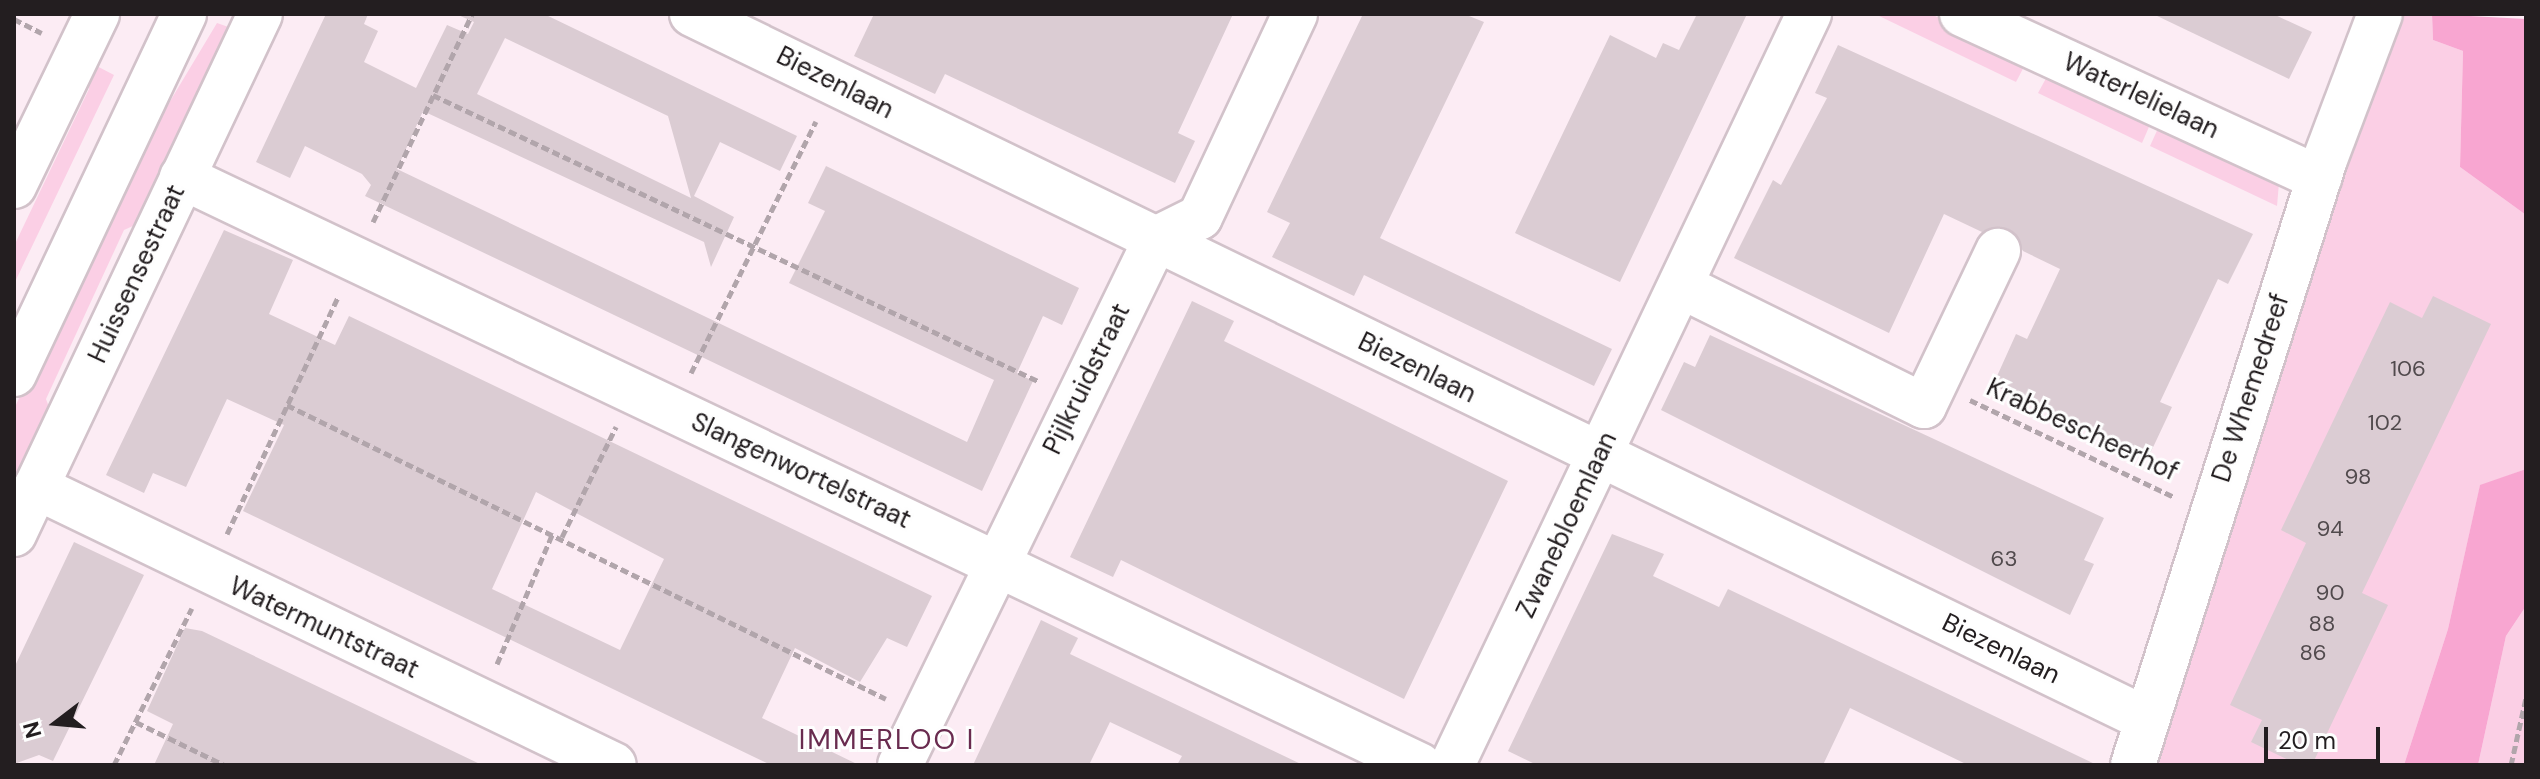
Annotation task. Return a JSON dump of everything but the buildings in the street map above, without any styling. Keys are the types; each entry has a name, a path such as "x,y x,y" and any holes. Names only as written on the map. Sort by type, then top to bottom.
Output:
{"street":[{"path":"14,186 97,14"},
{"path":"14,374 184,14"},
{"name":"Huissensestraat","path":"14,534 260,14"},
{"name":"Biezenlaan","path":"692,14 774,31 834,84 1599,458 2144,718"},
{"path":"1156,239 1200,217 1295,14"},
{"name":"Zwanebloemlaan","path":"1452,765 1809,14"},
{"name":"Waterlelielaan","path":"1962,14 2319,178"},
{"name":"De Whemedreef","path":"2133,765 2144,718 2319,178 2380,14"},
{"name":"Slangenwortelstraat","path":"182,177 1419,765"},
{"name":"Pijlkruidstraat","path":"900,765 1156,239"},
{"path":"1681,286 1924,406 1998,251"},
{"name":"Watermuntstraat","path":"36,487 209,574 614,765"}],"path":[{"path":"114,765 209,574 472,14"},
{"path":"673,410 834,84"},
{"path":"433,95 1077,400"},
{"name":"Krabbescheerhof","path":"1937,384 2210,513"},
{"path":"562,537 633,391"},
{"path":"287,405 562,537 923,717"},
{"path":"480,702 553,533"},
{"path":"2511,765 2526,698"},
{"path":"136,722 224,765"}],"shaded area":[{"path":"1875,14 1931,14 2027,61 2016,82"},
{"path":"2403,14 2432,14 2433,40 2463,51 2460,167 2526,215 2526,469 2480,486 2448,629 2404,765 2154,765 2359,123"},
{"path":"2432,14 2526,19 2526,215 2460,167 2463,51 2433,40"},
{"path":"217,23 237,30 144,221 124,230 46,399 53,418 14,489 14,409 124,178"},
{"path":"89,62 114,75 14,284 14,246 89,89"},
{"path":"2050,71 2152,120 2142,143 2038,93"},
{"path":"2160,124 2279,183 2277,206 2150,146"},
{"path":"2526,469 2526,606 2506,636 2478,765 2404,765 2448,629 2480,485"},
{"path":"2526,606 2526,765 2478,765 2506,636"}],"district":[{"name":"IMMERLOO I","path":"887,740"}]}
